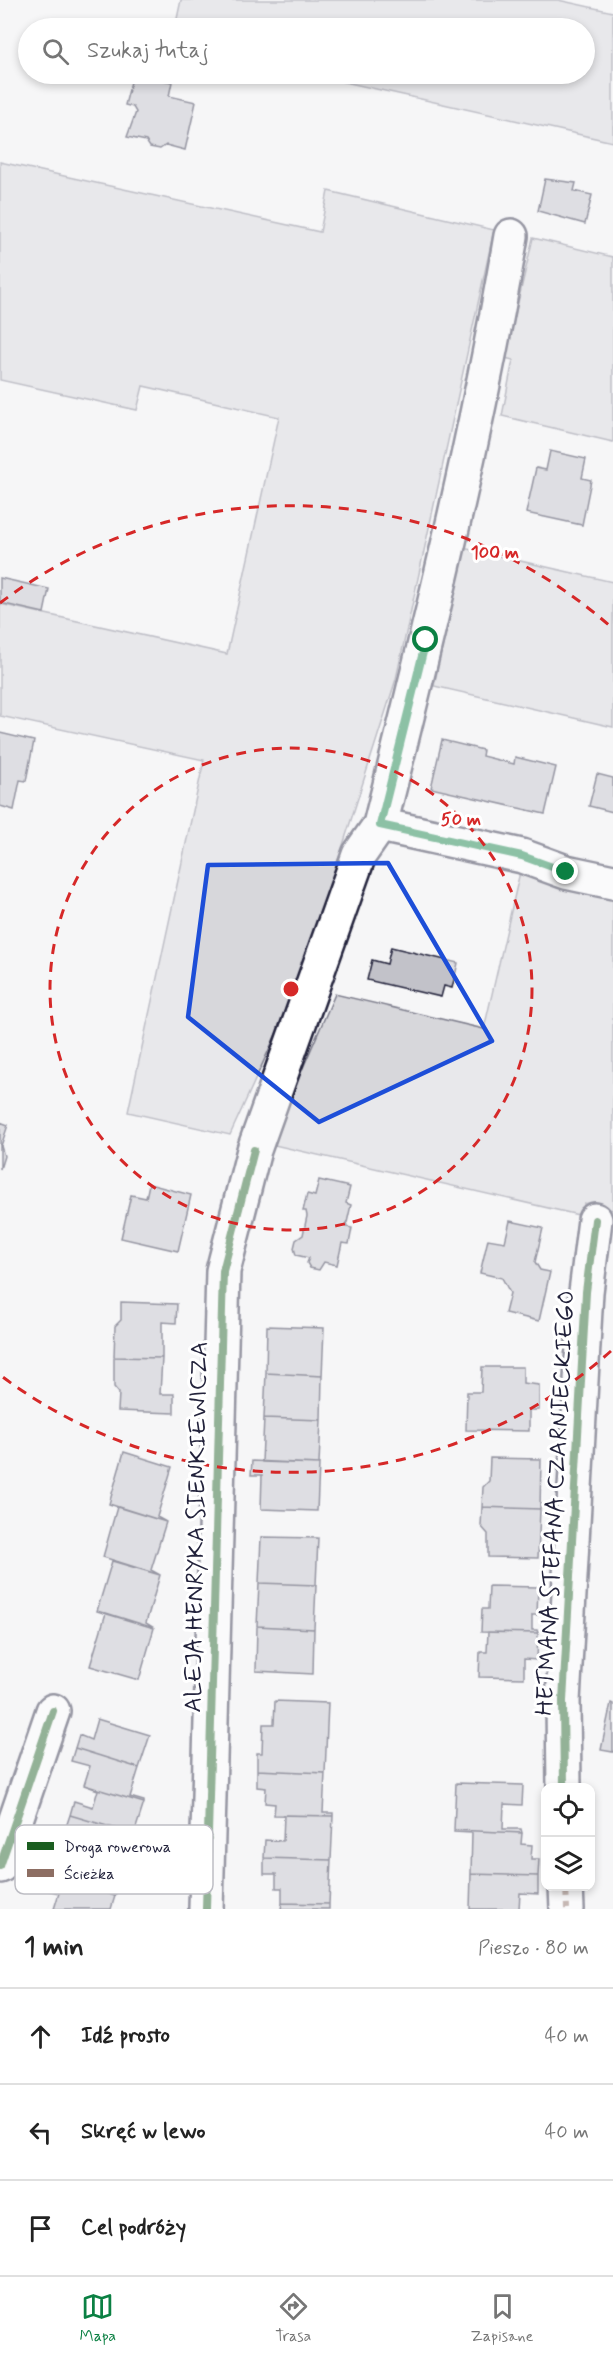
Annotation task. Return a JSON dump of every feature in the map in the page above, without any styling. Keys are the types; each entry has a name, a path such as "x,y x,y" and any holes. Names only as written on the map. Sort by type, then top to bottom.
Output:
{"street":[{"path":"511,236 486,376 426,640 380,825 522,856 566,872 613,882"},
{"name":"ALEJA HENRYKA SIENKIEWICZA","path":"208,1825 223,1270 254,1150 359,855 380,825"},
{"name":"HETMANA STEFANA CZARNIECKIEGO","path":"564,1783 563,1701 586,1292 595,1220"},
{"path":"0,1866 53,1710"},
{"path":"566,1891 567,1909"},
{"name":"ALEJA HENRYKA SIENKIEWICZA","path":"206,1894 206,1909"}],"highlighted area":[{"path":"388,863 492,1041 319,1122 188,1017 208,865"}],"shaded area":[{"path":"181,0 558,0 613,12 613,142 354,84 595,84 595,18 177,18"},
{"path":"0,162 320,232 328,191 494,230 396,679 298,986 230,1135 128,1112 204,760 0,716 0,604 227,654 279,417 143,386 137,410 0,380"},
{"path":"533,238 613,257 613,442 502,416 513,360 505,358"},
{"path":"463,548 613,582 613,727 434,686"},
{"path":"520,872 613,893 613,1210 584,1203 583,1216 270,1144 335,994 484,1029"}],"building":[{"path":"130,84 172,84 169,96 196,102 185,150 166,145 160,149 150,147 146,141 127,137 136,112 133,107 125,105"},
{"path":"545,179 576,183 574,191 592,195 585,224 538,211"},
{"path":"550,451 586,459 582,478 591,480 582,525 526,513 536,468 546,470"},
{"path":"0,578 49,589 44,613 0,603"},
{"path":"0,733 34,741 26,781 20,780 14,810 0,806"},
{"path":"442,740 483,750 482,756 514,764 515,757 556,767 545,814 431,788"},
{"path":"597,774 613,778 613,812 589,806"},
{"path":"391,947 458,963 452,988 444,986 441,997 367,980 372,960 387,964"},
{"path":"0,1122 8,1125 1,1146 4,1156 0,1169"},
{"path":"319,1180 350,1187 346,1203 351,1205 346,1227 352,1228 349,1244 342,1243 337,1265 324,1262 319,1270 310,1268 307,1263 309,1258 296,1255 294,1248 296,1240 303,1235 307,1216 306,1211 303,1211 307,1194 315,1196"},
{"path":"149,1184 191,1195 178,1251 121,1238 131,1195 146,1198"},
{"path":"510,1221 543,1228 535,1262 540,1270 550,1272 539,1321 505,1313 510,1293 502,1278 480,1273 488,1239 505,1242"},
{"path":"121,1302 177,1304 176,1323 162,1322 162,1358 114,1357 115,1326 121,1320"},
{"path":"267,1326 324,1328 322,1376 266,1373"},
{"path":"114,1357 162,1358 160,1394 174,1394 174,1413 118,1411 119,1393 114,1387"},
{"path":"482,1367 523,1367 523,1383 539,1385 539,1410 529,1410 529,1431 466,1430 467,1392 481,1392"},
{"path":"266,1373 322,1376 321,1420 264,1418"},
{"path":"264,1418 321,1420 319,1464 262,1462"},
{"path":"124,1452 172,1467 157,1517 166,1522 109,1504"},
{"path":"490,1458 541,1459 540,1509 482,1507 483,1487 489,1481"},
{"path":"252,1461 319,1464 317,1511 261,1509 262,1475 251,1475"},
{"path":"117,1507 166,1522 151,1570 160,1575 103,1557"},
{"path":"482,1507 540,1509 538,1558 488,1557 488,1534 481,1526"},
{"path":"261,1537 318,1538 316,1585 259,1583"},
{"path":"112,1561 160,1575 146,1623 154,1628 97,1611"},
{"path":"259,1583 316,1585 314,1629 257,1626"},
{"path":"489,1586 538,1587 537,1615 532,1615 532,1630 537,1630 538,1633 481,1632 482,1609 488,1609"},
{"path":"106,1613 154,1628 139,1680 90,1666"},
{"path":"257,1626 314,1629 313,1674 256,1671"},
{"path":"488,1632 538,1633 537,1660 524,1659 524,1678 479,1677 480,1652 487,1652"},
{"path":"275,1701 328,1703 325,1773 257,1770 257,1753 262,1753 263,1724 274,1724"},
{"path":"611,1703 613,1704 613,1752 601,1750"},
{"path":"97,1719 150,1735 139,1768 75,1748 79,1735 91,1740"},
{"path":"75,1748 139,1768 130,1797 144,1801 144,1803 84,1785 90,1766 71,1761"},
{"path":"257,1770 325,1773 323,1813 333,1813 333,1816 274,1815 275,1804 265,1803 266,1788 257,1787"},
{"path":"456,1783 523,1785 522,1805 504,1804 503,1829 521,1829 522,1833 454,1830"},
{"path":"84,1785 144,1803 137,1825 104,1825 70,1815 74,1801 93,1807 98,1790"},
{"path":"70,1815 104,1825 67,1825"},
{"path":"284,1815 333,1816 331,1860 264,1858 265,1840 283,1841"},
{"path":"454,1830 522,1833 521,1844 532,1845 531,1859 539,1859 538,1876 471,1874 472,1833 454,1832"},
{"path":"264,1858 331,1860 329,1904 282,1903 282,1888 276,1888 276,1874 264,1874"},
{"path":"471,1874 538,1876 538,1894 520,1893 519,1909 470,1909"},
{"path":"59,1894 115,1896 111,1909 54,1909"},
{"path":"282,1903 329,1904 329,1909 281,1909"}],"marked path":[{"path":"566,1891 567,1909"}],"cycle path":[{"path":"208,1825 223,1271 254,1150"},
{"path":"564,1783 563,1701 586,1292 595,1220"},
{"path":"0,1866 53,1711"},
{"path":"206,1894 206,1909"}],"route":[{"path":"426,640 380,825 522,856 566,872"}]}
